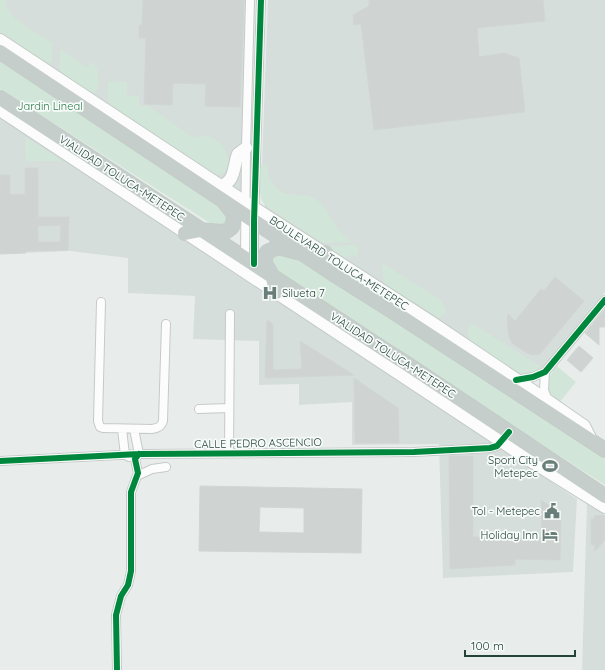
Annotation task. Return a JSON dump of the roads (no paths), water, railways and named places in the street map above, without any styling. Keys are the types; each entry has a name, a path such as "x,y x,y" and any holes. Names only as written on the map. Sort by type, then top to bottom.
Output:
{"highway":[{"path":"0,52 224,201 249,211 302,253 335,276 596,440 605,450"},
{"name":"VIALIDAD TOLUCA-METEPEC","path":"0,98 185,229 200,230 249,261 273,277 281,290 382,355 404,362 506,437 599,498"},
{"path":"102,107 108,123"},
{"path":"200,230 221,232 227,231 232,227 234,218 233,214 224,201"},
{"path":"273,277 265,263 264,258 267,252 278,247 302,253 325,254"},
{"path":"285,248 314,266 335,276"},
{"path":"386,293 389,309"}],"main road":[{"name":"BOULEVARD TOLUCA-METEPEC","path":"0,40 220,186 249,211 325,254 431,322 584,426 596,440"},
{"path":"0,110 148,202"},
{"path":"220,186 231,180 238,154 246,148"},
{"path":"185,229 281,290"}],"street":[{"path":"249,261 249,211 246,148 250,0"},
{"path":"249,211 261,0"},
{"path":"516,380 529,378 544,372 605,300"},
{"path":"101,302 100,427 134,429 158,428 161,425 163,421 166,324"},
{"path":"229,453 230,314"},
{"path":"544,372 544,390 548,401"},
{"path":"199,409 229,408"},
{"path":"122,429 125,455"},
{"path":"117,670 116,615 121,596 128,585 132,571 131,492 137,476 137,457 134,429"},
{"name":"CALLE PEDRO ASCENCIO","path":"0,461 125,455 137,457 229,453 414,452 490,448 497,446 506,437"},
{"path":"137,476 152,469 166,467"}],"place":[{"name":"Silueta 7","path":"270,293"},
{"name":"Sport City Metepec","path":"550,466"},
{"name":"Tol - Metepec","path":"552,511"},
{"name":"Holiday Inn","path":"550,535"}],"park label":[{"name":"Jardin Lineal","path":"50,106"}]}
